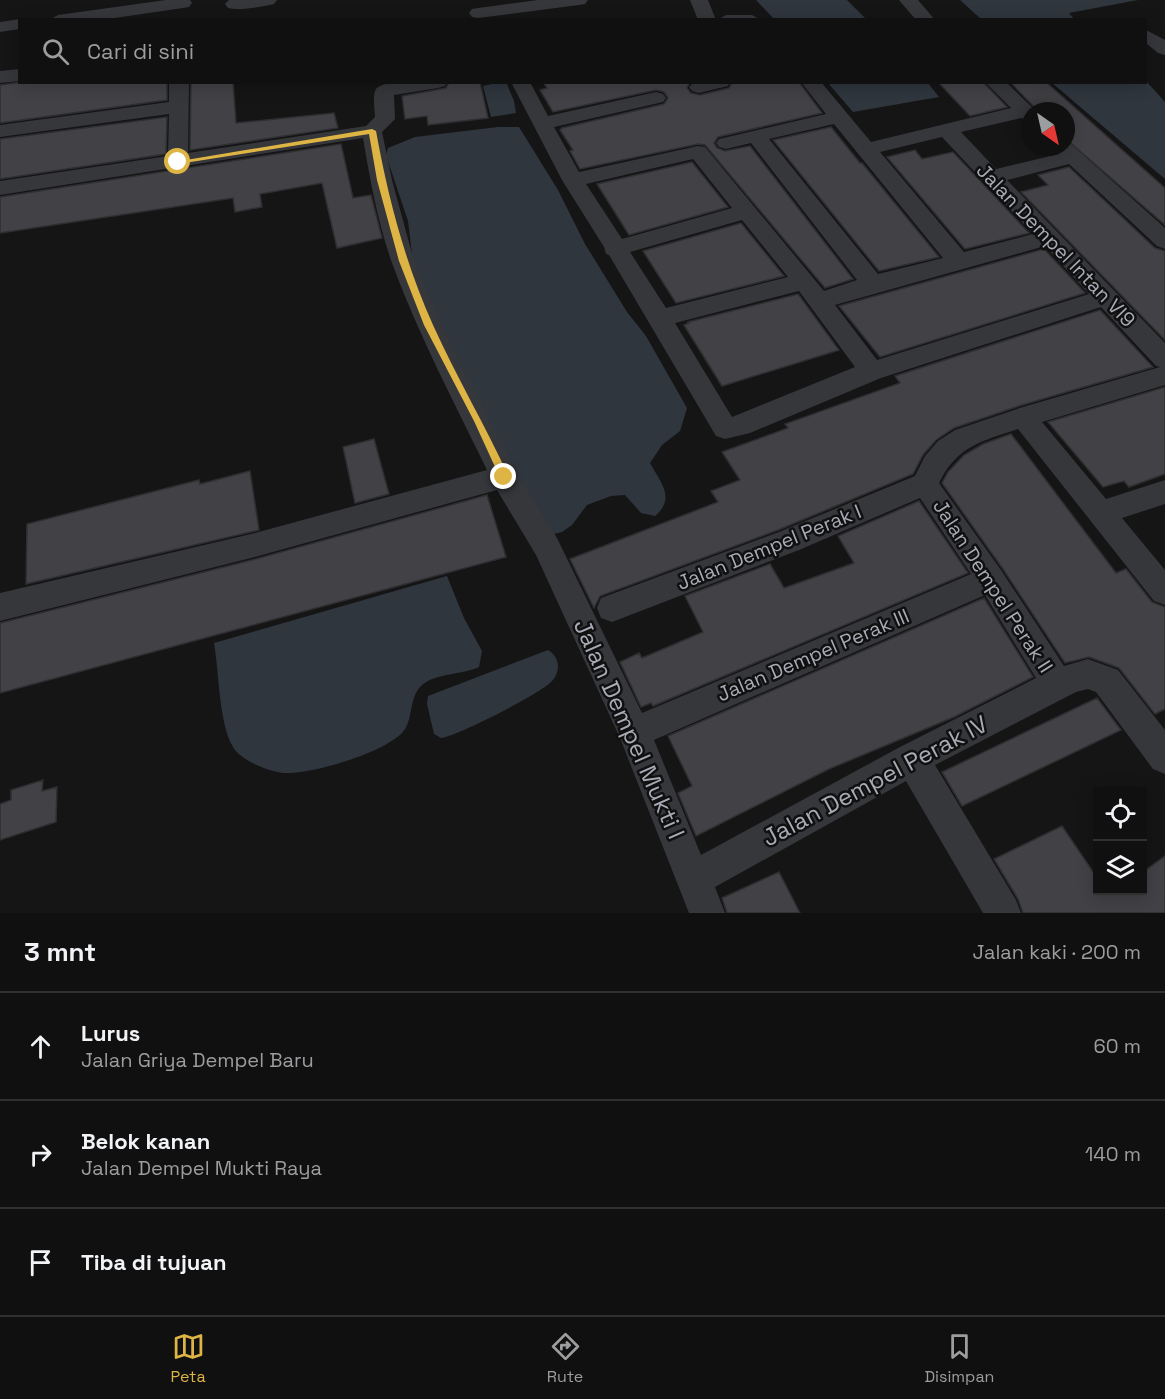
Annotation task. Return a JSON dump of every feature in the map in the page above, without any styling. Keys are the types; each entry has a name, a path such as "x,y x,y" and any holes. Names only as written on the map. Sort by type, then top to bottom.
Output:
{"street":[{"path":"234,4 268,0"},
{"path":"476,11 579,0"},
{"path":"699,0 706,18"},
{"path":"908,0 924,18"},
{"path":"79,18 182,8"},
{"path":"1147,28 1165,23"},
{"path":"0,27 18,24"},
{"path":"1147,36 1165,49"},
{"path":"0,77 18,75"},
{"path":"178,162 179,84"},
{"path":"0,188 372,131 385,119 384,92 394,87 420,84"},
{"path":"521,84 573,180 614,249 660,318 724,429 741,426 872,371 1105,297"},
{"path":"699,87 712,84"},
{"path":"812,84 958,261"},
{"path":"996,84 1021,107"},
{"path":"543,123 656,98"},
{"path":"0,131 179,107"},
{"path":"866,149 1021,114"},
{"path":"726,142 839,117"},
{"name":"Jalan Dempel Intan VI9","path":"947,130 1165,359"},
{"name":"Jalan Dempel Mukti I","path":"372,131 381,180 403,261 429,325 504,477 547,547 634,732 707,913"},
{"path":"756,136 873,284"},
{"path":"573,180 698,152 804,281 872,371"},
{"path":"991,177 1056,156"},
{"path":"1072,156 1165,242"},
{"path":"614,249 746,212"},
{"path":"819,301 873,284 1048,238"},
{"path":"660,318 804,281"},
{"path":"925,484 935,464 947,449 964,437 1165,375"},
{"path":"1023,417 1165,592"},
{"path":"0,607 251,546 504,477"},
{"name":"Jalan Dempel Perak II","path":"925,484 991,579 1057,684 1088,672 1098,674 1107,681 1165,757"},
{"name":"Jalan Dempel Perak I","path":"612,608 789,542 925,484"},
{"path":"1099,513 1165,492"},
{"name":"Jalan Dempel Perak III","path":"634,732 991,579"},
{"name":"Jalan Dempel Perak IV","path":"694,879 912,759 1057,684"},
{"path":"912,759 1003,913"}],"shaded area":[{"path":"756,0 847,0 865,18 773,18"},
{"path":"960,0 1138,0 1069,13 1073,18 980,18"},
{"path":"1147,82 1165,102 1165,179 1053,84 1147,84"},
{"path":"507,84 516,113 491,117 483,86"},
{"path":"829,84 929,84 939,97 853,112"},
{"path":"498,127 519,127 558,190 585,244 627,312 646,336 687,408 680,431 662,445 650,463 662,484 666,497 665,503 655,516 641,513 625,495 611,496 587,505 572,525 562,532 550,535 500,447 415,279 408,221 386,155 388,148 415,137"},
{"path":"447,576 464,618 482,651 479,667 434,678 422,685 414,697 408,723 401,734 364,755 301,772 282,773 266,769 250,762 237,752 228,737 225,725 214,643"},
{"path":"548,650 555,656 558,669 555,677 545,687 517,704 464,730 441,738 434,734 427,704 428,696"}],"building":[{"path":"18,83 167,84 167,100 0,123 0,85"},
{"path":"191,84 233,84 236,123 334,113 338,128 190,150"},
{"path":"448,84 480,84 488,118 428,125 427,116 405,119 402,96 446,88"},
{"path":"544,84 689,84 687,88 691,93 700,95 729,88 731,84 800,84 822,113 718,137 714,143 717,148 725,151 750,146 853,279 825,288 705,145 698,144 580,169 570,151 573,150 560,130 562,128 664,104 668,98 664,92 656,90 553,112 540,90 547,88"},
{"path":"940,84 985,84 1007,107 970,116"},
{"path":"1012,84 1048,84 1068,102 1029,102"},
{"path":"1075,108 1165,188 1165,225 1075,147"},
{"path":"167,117 166,154 0,179 0,139"},
{"path":"831,127 939,257 879,271 773,140"},
{"path":"341,144 353,198 371,195 382,238 337,248 322,183 260,194 262,207 235,212 233,198 0,233 0,197"},
{"path":"915,150 922,159 953,152 1029,233 965,249 887,157"},
{"path":"692,162 728,207 629,235 597,184"},
{"path":"1069,167 1155,248 1165,251 1165,340 1021,192 1048,185 1038,175"},
{"path":"741,223 784,276 676,303 643,251"},
{"path":"1044,249 1085,293 880,357 839,306"},
{"path":"798,294 839,350 722,386 684,325 688,322"},
{"path":"1100,310 1153,367 1022,405 954,428 936,440 923,455 913,474 778,530 600,596 594,608 570,559 718,502 711,491 740,480 722,452 788,428 785,424 900,383 895,376"},
{"path":"1165,387 1165,474 1129,487 1124,481 1103,487 1048,422"},
{"path":"1011,434 1116,573 1126,569 1152,602 1165,607 1165,709 1155,714 1119,668 1089,657 1065,663 1003,569 942,483 948,472 964,455 983,444"},
{"path":"374,439 389,494 355,503 343,447"},
{"path":"250,471 259,530 26,584 27,524 199,480 200,484"},
{"path":"487,495 506,557 0,693 0,623 252,560"},
{"path":"919,501 968,573 653,706 651,703 641,707 620,662 639,653 642,658 703,632 685,596 770,564 784,588 854,563 838,536"},
{"path":"984,598 1033,677 954,717 829,769 696,836 678,793 692,786 668,736"},
{"path":"1097,698 1121,730 962,806 942,772"},
{"path":"43,780 42,791 57,787 56,822 0,840 0,804 11,800 11,790"},
{"path":"1062,826 1093,872 1093,895 1147,895 1147,869 1165,856 1165,913 1023,913 1018,899 994,859"},
{"path":"779,872 800,913 727,913 722,898"}],"route":[{"path":"178,162 372,131 381,180 403,261 429,325 504,477"}]}
